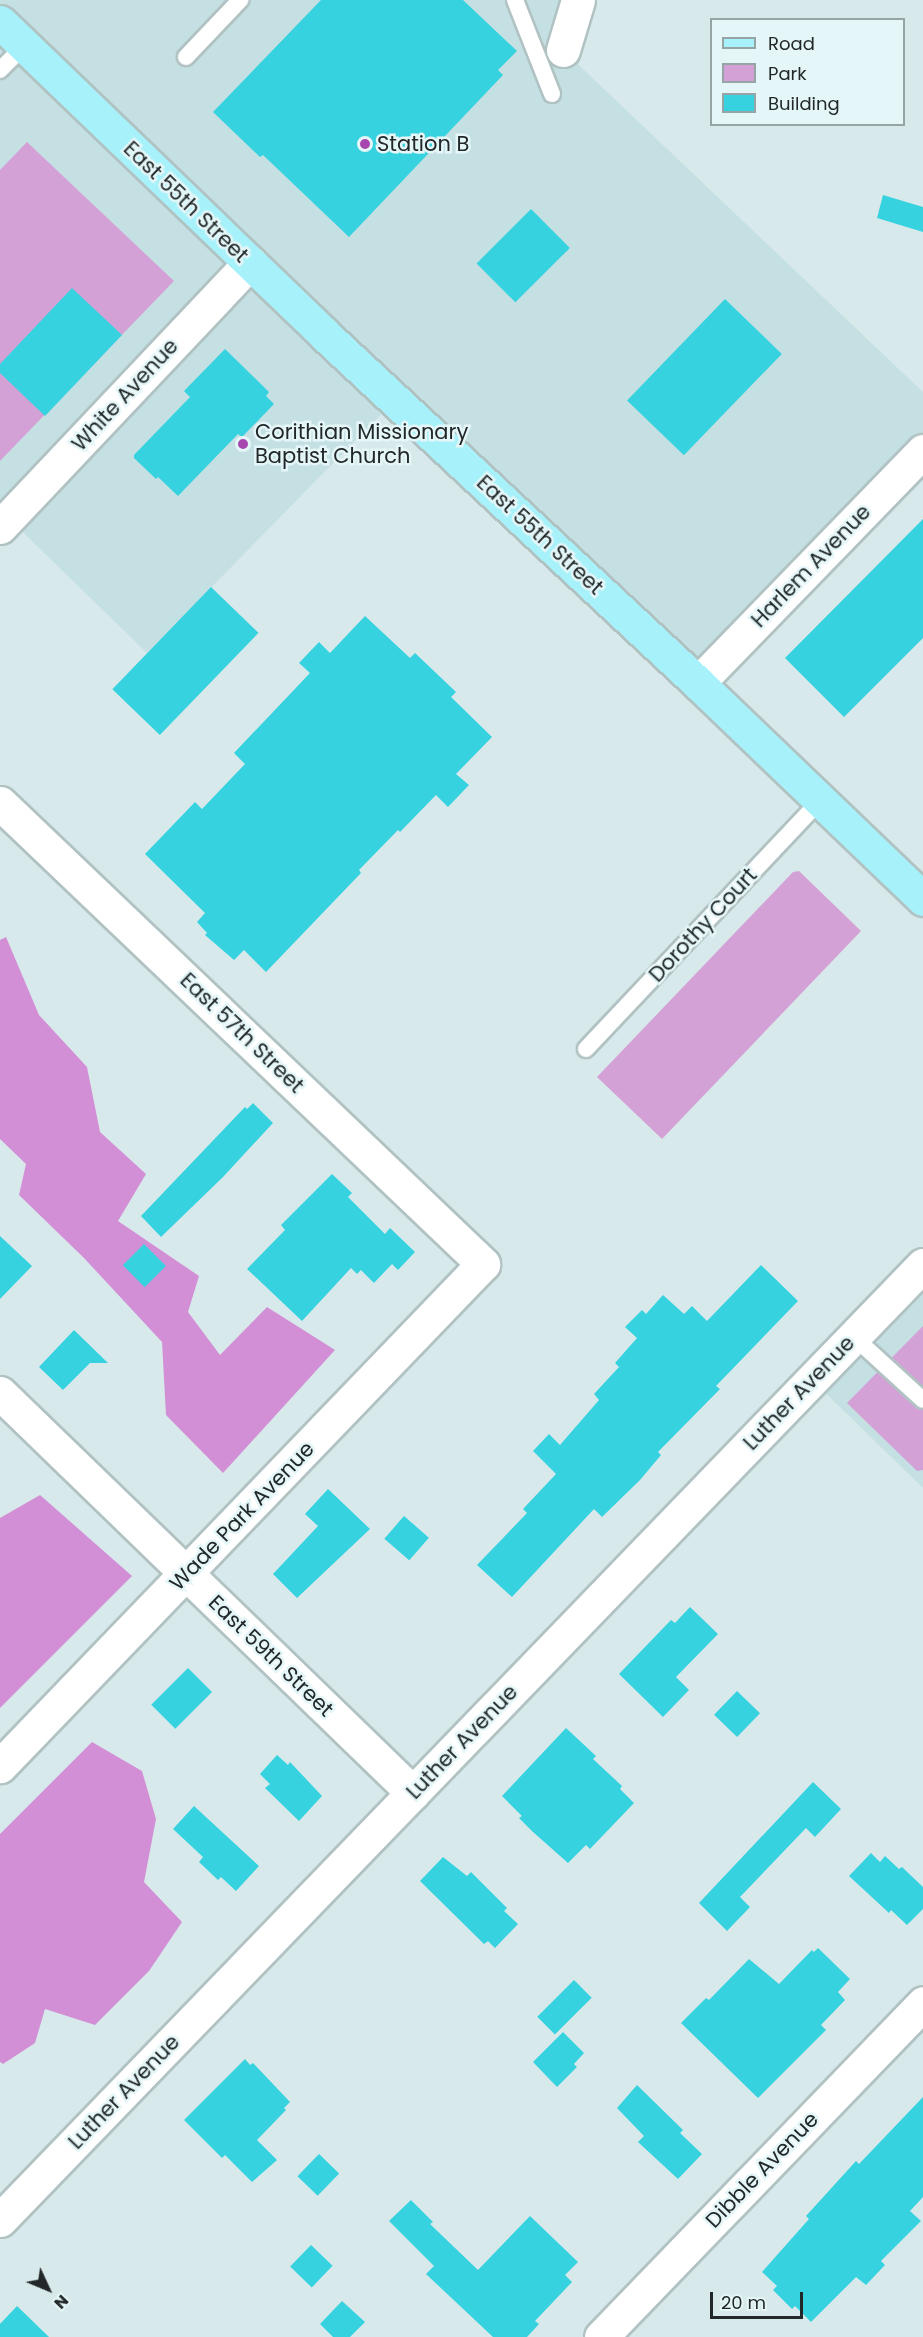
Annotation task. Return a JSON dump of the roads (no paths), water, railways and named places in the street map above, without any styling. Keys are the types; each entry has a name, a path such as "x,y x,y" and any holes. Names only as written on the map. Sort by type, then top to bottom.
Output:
{"main road":[{"name":"East 55th Street","path":"0,22 250,263 698,682 923,899"}],"street":[{"path":"564,50 578,0"},
{"name":"White Avenue","path":"3,519 250,263"},
{"name":"Harlem Avenue","path":"698,682 923,450"},
{"name":"East 57th Street","path":"0,803 483,1264"},
{"name":"Wade Park Avenue","path":"0,1766 483,1264"},
{"name":"Luther Avenue","path":"0,2220 923,1264"},
{"name":"East 59th Street","path":"0,1393 413,1793"},
{"name":"Dibble Avenue","path":"601,2337 923,2003"}],"lane":[{"path":"186,57 240,0"},
{"path":"516,1 552,94"},
{"path":"0,70 24,46"},
{"name":"Dorothy Court","path":"586,1049 820,801"},
{"path":"854,1336 923,1400"}],"place":[{"name":"Station B","path":"365,144"},
{"name":"Corithian Missionary Baptist Church","path":"243,444"}]}
